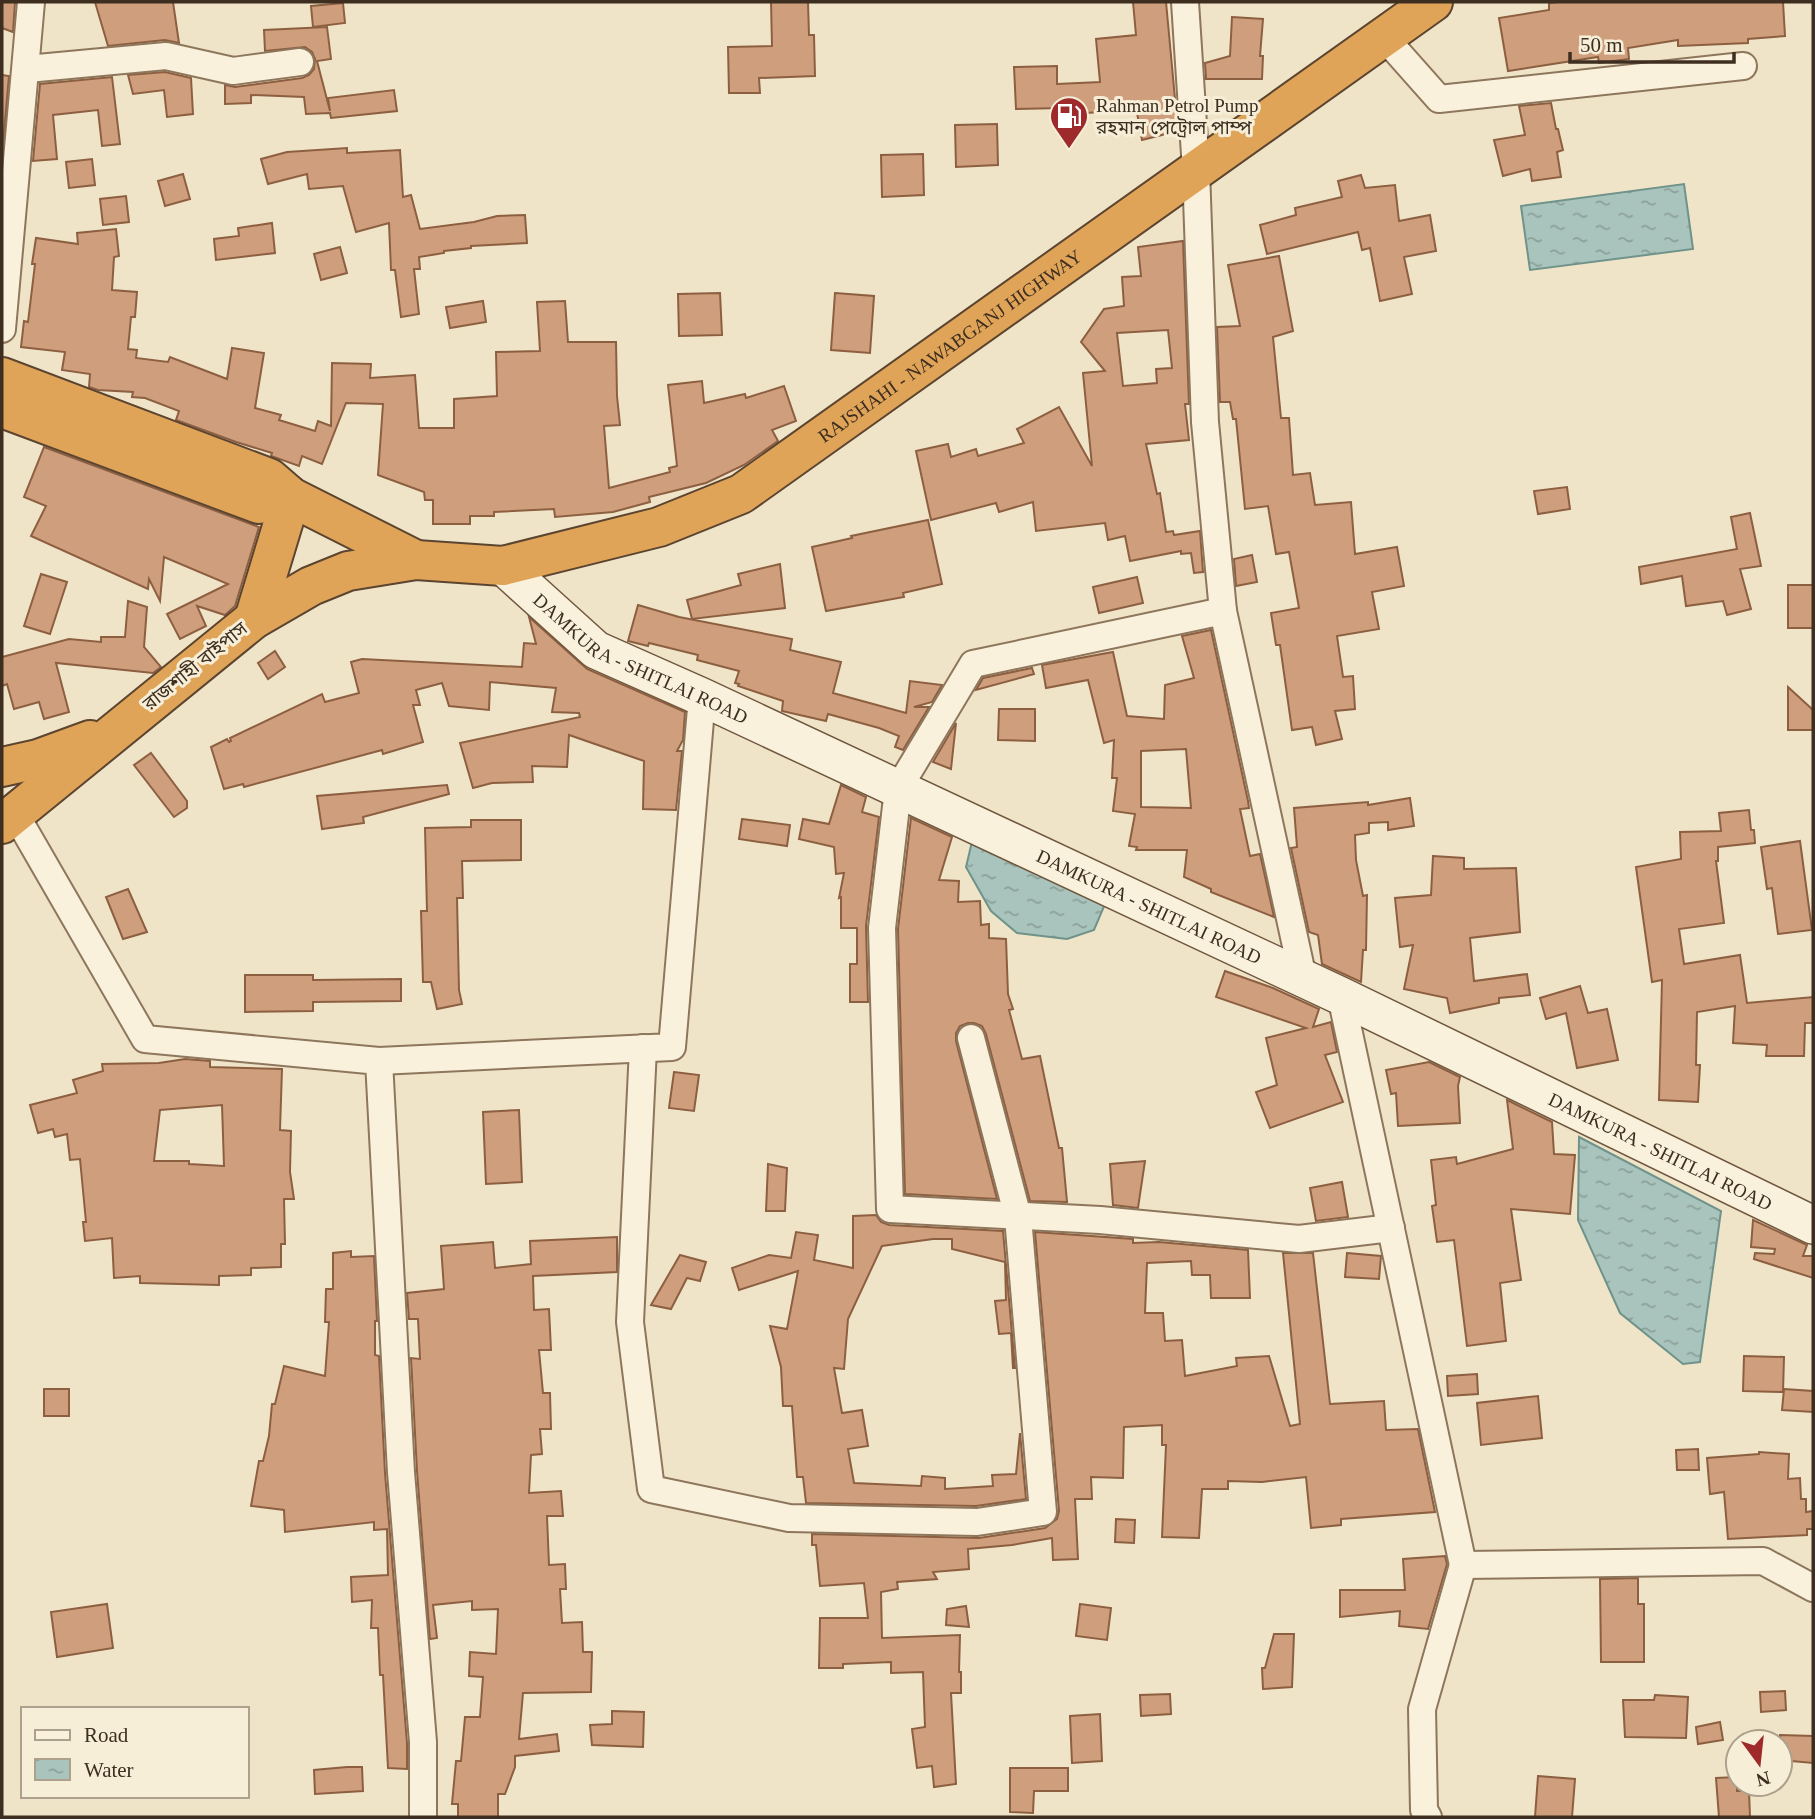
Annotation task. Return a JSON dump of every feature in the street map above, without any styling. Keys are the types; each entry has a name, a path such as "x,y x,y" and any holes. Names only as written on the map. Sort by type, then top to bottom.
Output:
{"highway":[{"name":"RAJSHAHI - NAWABGANJ HIGHWAY","path":"416,560 503,566 659,527 741,494 1433,2"},
{"path":"2,377 269,478 291,497 416,560"},
{"path":"2,408 259,504 291,497"},
{"path":"254,619 291,497"},
{"name":"রাজশাহী বাইপাস","path":"8,818 254,619 311,586 348,571 416,560"},
{"path":"2,767 115,732"}],"street":[{"path":"2,329 31,2"},
{"path":"1185,2 1196,170 1206,422 1223,611 1303,978"},
{"path":"1384,37 1439,99 1743,66"},
{"path":"27,69 166,57 233,71 300,62"},
{"name":"DAMKURA - SHITLAI ROAD","path":"503,566 596,650 1303,978 1813,1225"},
{"path":"1223,611 973,664 898,789 882,928 890,1209 1100,1220 1299,1239 1391,1228"},
{"path":"8,818 145,1039 379,1060 672,1047 702,697"},
{"path":"1341,996 1463,1565 1422,1709 1424,1810 1428,1817"},
{"path":"643,1048 630,1322 651,1489 789,1518 977,1522 1043,1511 1018,1217 971,1038"},
{"path":"379,1060 401,1472 423,1742 423,1817"},
{"path":"1463,1565 1763,1561 1813,1588"}],"water":[{"path":"1684,184 1693,249 1530,270 1521,206"},
{"path":"974,833 1108,897 1094,930 1067,939 1017,933 991,911 966,867"},
{"path":"1579,1137 1721,1211 1700,1362 1683,1364 1620,1313 1578,1220"}],"building":[{"path":"2,2 15,2 13,32 2,28"},
{"path":"95,2 173,2 179,43 165,40 108,46"},
{"path":"771,2 808,2 809,35 814,35 815,76 759,78 760,93 729,93 728,47 772,46"},
{"path":"1133,2 1166,2 1178,131 1142,140 1135,102 1103,106 1103,112 1064,114 1063,108 1016,109 1014,67 1057,66 1057,84 1100,82 1096,39 1136,35"},
{"path":"1783,2 1785,36 1748,39 1748,43 1678,46 1678,40 1628,48 1629,59 1599,63 1598,57 1508,71 1499,18 1549,10 1549,3"},
{"path":"343,3 345,23 313,27 311,6"},
{"path":"1232,17 1263,19 1260,56 1263,56 1262,79 1206,79 1205,63 1230,56"},
{"path":"327,27 331,59 317,61 330,111 328,98 394,90 397,111 331,118 330,113 306,114 304,97 251,95 251,103 225,104 225,85 235,87 302,78 314,69 315,59 312,52 305,47 265,51 264,30"},
{"path":"165,72 191,78 193,114 167,117 164,90 133,94 128,75"},
{"path":"2,75 9,76 2,154"},
{"path":"112,77 120,144 102,146 98,110 53,115 57,159 33,161 40,84"},
{"path":"1551,103 1563,150 1557,152 1561,177 1532,181 1530,169 1503,176 1494,140 1525,135 1519,106"},
{"path":"997,124 998,165 956,167 955,125"},
{"path":"347,148 347,153 400,150 403,197 411,195 420,229 497,216 525,215 527,243 471,246 419,257 420,269 414,269 419,314 401,317 395,270 391,270 389,223 356,232 343,186 309,189 307,174 268,184 261,159 287,152"},
{"path":"923,154 924,195 882,197 881,155"},
{"path":"92,159 95,185 69,188 66,162"},
{"path":"183,174 190,199 165,206 158,181"},
{"path":"1361,175 1365,188 1395,185 1399,221 1430,215 1436,251 1404,257 1412,294 1380,301 1370,248 1362,250 1358,232 1267,254 1260,225 1296,215 1295,208 1342,197 1338,181"},
{"path":"126,196 129,222 103,225 100,199"},
{"path":"272,223 275,253 216,260 214,239 239,236 238,228"},
{"path":"116,229 119,256 114,257 112,290 137,292 128,349 137,350 136,358 168,362 170,357 227,379 232,348 264,353 255,408 281,415 279,420 315,431 318,421 331,426 332,363 371,364 370,378 415,375 419,428 454,428 454,399 497,396 496,352 540,351 537,302 565,301 568,342 616,342 620,425 604,426 609,488 670,472 669,468 677,466 668,385 702,381 704,403 745,394 746,398 784,386 796,421 772,430 778,441 744,465 706,483 649,497 650,502 613,512 555,517 554,509 494,512 494,516 470,516 470,524 433,524 433,500 425,500 424,492 378,475 383,404 346,403 322,464 302,456 299,466 271,456 272,453 176,420 179,411 145,398 132,397 133,392 89,387 90,374 62,370 65,352 21,347 24,321 28,322 36,238 78,244 77,233"},
{"path":"1183,241 1189,404 1185,404 1189,440 1146,444 1157,494 1160,493 1166,532 1173,531 1174,535 1200,531 1203,572 1194,573 1191,553 1181,554 1181,551 1130,561 1125,536 1108,540 1105,523 1036,531 1033,502 999,512 996,503 931,520 916,451 948,444 951,457 976,449 978,456 1024,443 1017,429 1059,407 1092,466 1083,373 1105,371 1081,342 1104,309 1124,306 1122,277 1141,276 1138,247","holes":["1168,330 1172,368 1156,369 1157,383 1123,386 1117,333"]},
{"path":"340,247 347,273 321,280 314,254"},
{"path":"1279,256 1293,331 1273,337 1281,418 1289,418 1293,475 1310,473 1315,505 1351,502 1355,554 1397,547 1404,586 1372,592 1379,629 1337,636 1343,677 1353,676 1355,709 1335,711 1342,739 1316,745 1312,727 1292,730 1280,645 1276,645 1271,613 1299,608 1289,552 1276,554 1268,506 1245,509 1236,419 1233,419 1230,402 1220,402 1217,327 1240,326 1228,265"},
{"path":"720,293 722,335 679,336 678,294"},
{"path":"835,293 874,296 870,353 831,350"},
{"path":"483,301 486,322 450,328 446,307"},
{"path":"44,447 259,527 235,606 225,615 197,606 206,626 180,639 167,614 228,584 164,557 160,601 149,579 148,589 31,536 46,506 24,497"},
{"path":"1567,487 1570,509 1538,514 1534,491"},
{"path":"1750,513 1761,566 1740,569 1751,609 1727,615 1723,601 1686,606 1682,576 1641,584 1639,567 1737,549 1731,517"},
{"path":"928,520 942,584 903,593 904,597 826,611 812,547"},
{"path":"1252,555 1257,582 1236,586 1234,559"},
{"path":"780,564 785,608 692,619 687,600 741,585 738,574"},
{"path":"41,574 67,582 50,634 24,626"},
{"path":"1137,577 1143,603 1099,613 1093,587"},
{"path":"1788,585 1813,585 1813,628 1788,628"},
{"path":"128,601 147,607 144,647 161,667 153,673 56,663 69,712 44,719 39,702 14,709 7,684 2,686 2,657 69,639 101,642 101,637 125,637"},
{"path":"638,605 679,617 792,639 790,650 841,662 833,693 906,713 910,681 942,685 932,702 914,707 929,707 903,750 895,747 899,736 879,728 828,714 826,721 782,711 783,701 738,686 739,684 735,683 739,671 697,660 698,655 649,643 648,646 628,641"},
{"path":"529,617 587,669 685,712 683,740 677,751 682,751 676,810 643,809 644,761 569,735 567,767 532,766 533,782 492,783 473,788 460,743 580,717 579,713 552,712 556,688 490,682 489,710 449,706 442,683 416,690 420,705 413,705 423,742 383,754 382,750 244,787 243,784 224,789 211,747 227,739 229,742 230,738 322,694 325,702 359,693 351,662 362,659 522,667 524,643 536,644"},
{"path":"1211,630 1248,801 1249,808 1240,809 1250,856 1260,854 1274,917 1211,892 1211,889 1184,877 1187,850 1136,850 1137,847 1129,846 1135,814 1113,811 1117,778 1112,778 1114,740 1104,743 1088,680 1046,688 1042,665 1113,652 1127,716 1164,719 1165,685 1194,678 1182,636","holes":["1186,749 1191,808 1141,807 1141,751"]},
{"path":"275,651 285,667 268,679 258,663"},
{"path":"1032,668 1034,674 976,690 983,678"},
{"path":"1788,687 1813,710 1813,730 1788,730"},
{"path":"999,709 1035,709 1035,741 998,740"},
{"path":"956,723 951,769 933,762"},
{"path":"151,753 187,801 187,808 174,817 134,765"},
{"path":"447,785 449,794 363,817 364,823 322,829 317,796"},
{"path":"841,785 866,797 862,812 879,817 866,926 868,1002 850,1002 850,964 857,964 857,928 841,928 841,897 839,898 844,873 836,874 834,847 799,839 803,819 829,824"},
{"path":"1410,798 1414,826 1388,830 1388,822 1369,823 1369,833 1355,835 1356,860 1363,896 1367,895 1366,950 1363,950 1361,982 1322,964 1318,935 1309,932 1291,848 1297,847 1294,808 1368,802 1368,805"},
{"path":"1749,810 1755,843 1718,847 1716,861 1724,923 1679,929 1684,964 1740,955 1747,1003 1813,997 1813,1023 1805,1023 1804,1056 1766,1056 1767,1045 1733,1043 1735,1006 1697,1012 1696,1065 1700,1065 1698,1102 1659,1100 1662,980 1652,982 1636,867 1681,859 1680,832 1721,831 1719,813"},
{"path":"911,818 952,837 939,880 959,881 958,902 980,901 981,925 989,924 989,938 1006,939 1008,994 1013,1009 1009,1010 1022,1059 1040,1056 1059,1148 1062,1148 1067,1202 1030,1201 986,1034 982,1026 974,1023 960,1026 956,1041 997,1199 905,1194 898,929"},
{"path":"742,819 790,825 787,846 739,839"},
{"path":"471,820 521,820 521,860 462,861 463,898 457,898 459,990 462,1004 437,1009 431,982 423,982 421,911 427,911 425,828 471,827"},
{"path":"1800,841 1812,930 1778,934 1772,888 1767,889 1761,847"},
{"path":"1433,856 1464,858 1464,869 1516,868 1520,932 1470,938 1474,981 1527,974 1530,995 1499,998 1499,1003 1450,1013 1447,998 1404,989 1413,945 1400,947 1395,898 1431,895"},
{"path":"128,889 147,932 123,939 106,897"},
{"path":"1225,971 1273,988 1319,1009 1313,1027 1331,1022 1337,1052 1325,1055 1343,1102 1270,1128 1256,1092 1277,1085 1266,1038 1306,1028 1216,997"},
{"path":"245,975 313,975 313,980 401,979 401,1001 313,1002 313,1011 245,1012"},
{"path":"1580,986 1588,1013 1607,1009 1618,1060 1577,1068 1566,1013 1546,1019 1540,998"},
{"path":"185,1059 210,1061 210,1067 282,1069 280,1130 291,1131 290,1172 294,1199 284,1199 285,1244 281,1244 281,1267 251,1268 251,1275 219,1276 219,1285 140,1283 140,1276 114,1278 112,1238 85,1241 83,1222 86,1222 80,1159 70,1160 67,1134 55,1137 53,1129 38,1133 30,1105 77,1093 73,1080 103,1071 102,1064 159,1063","holes":["222,1105 224,1166 189,1164 189,1161 154,1161 160,1110"]},
{"path":"1429,1062 1460,1077 1460,1123 1398,1126 1396,1093 1391,1094 1386,1070"},
{"path":"674,1072 699,1075 694,1111 669,1108"},
{"path":"1507,1100 1552,1122 1554,1154 1575,1155 1570,1214 1511,1209 1521,1280 1500,1283 1506,1341 1467,1346 1454,1240 1437,1242 1432,1206 1436,1205 1431,1160 1456,1157 1457,1164 1513,1149"},
{"path":"519,1110 522,1182 486,1184 483,1112"},
{"path":"1145,1161 1138,1208 1113,1205 1110,1164"},
{"path":"768,1164 787,1168 785,1211 766,1211"},
{"path":"1342,1182 1348,1217 1316,1221 1310,1188"},
{"path":"876,1215 881,1222 889,1225 1003,1231 1015,1368 1011,1333 999,1334 995,1301 1006,1300 1005,1262 952,1249 952,1239 882,1246 848,1319 844,1369 834,1368 842,1413 862,1410 868,1446 848,1449 854,1483 921,1486 922,1476 945,1478 945,1489 993,1486 992,1475 1016,1474 1020,1433 1026,1499 976,1506 806,1503 803,1477 797,1477 792,1406 783,1406 781,1367 770,1326 787,1329 798,1271 739,1290 732,1268 769,1255 791,1258 796,1232 818,1235 814,1260 853,1268 853,1216"},
{"path":"1753,1220 1807,1245 1803,1256 1813,1256 1813,1278 1754,1259 1755,1253 1774,1254 1775,1249 1751,1247"},
{"path":"1035,1232 1133,1239 1133,1243 1159,1242 1248,1250 1250,1298 1211,1298 1210,1275 1192,1275 1191,1261 1147,1263 1145,1313 1163,1313 1165,1341 1182,1340 1185,1376 1237,1366 1236,1358 1269,1356 1290,1426 1300,1424 1283,1253 1313,1253 1330,1404 1384,1401 1386,1430 1418,1429 1435,1512 1341,1519 1341,1525 1311,1528 1306,1477 1262,1482 1228,1481 1228,1489 1202,1489 1199,1538 1162,1537 1166,1445 1162,1445 1162,1425 1124,1427 1123,1478 1091,1477 1092,1499 1075,1499 1078,1559 1053,1560 1052,1538 968,1549 969,1569 933,1572 937,1579 897,1582 898,1589 881,1592 882,1638 960,1635 961,1693 951,1693 956,1784 934,1787 932,1766 917,1768 912,1729 925,1727 923,1672 891,1673 891,1662 819,1668 820,1618 868,1618 864,1583 820,1586 816,1545 812,1545 812,1534 979,1538 1045,1528 1057,1519 1059,1511"},
{"path":"617,1237 617,1272 533,1276 534,1310 549,1309 551,1350 539,1350 543,1393 550,1393 551,1429 540,1429 542,1454 531,1455 529,1493 561,1491 563,1516 547,1516 549,1565 565,1564 566,1589 560,1589 562,1623 582,1622 583,1652 592,1652 591,1692 523,1693 519,1739 557,1734 559,1751 515,1756 515,1767 505,1794 498,1794 498,1817 458,1817 458,1804 452,1804 456,1761 461,1761 465,1717 480,1717 483,1677 469,1676 470,1652 496,1654 498,1609 472,1610 472,1601 433,1605 437,1638 430,1639 411,1358 420,1359 418,1319 409,1319 407,1293 444,1289 441,1246 493,1242 495,1268 531,1264 530,1241"},
{"path":"351,1251 351,1257 374,1256 377,1321 375,1355 379,1356 407,1769 388,1768 383,1675 380,1675 378,1628 371,1628 372,1600 352,1602 351,1577 388,1575 387,1529 374,1530 374,1522 285,1532 284,1510 251,1506 259,1461 263,1461 269,1436 272,1404 275,1404 284,1366 325,1376 329,1322 325,1322 326,1289 333,1289 333,1253"},
{"path":"1347,1253 1381,1256 1379,1279 1345,1277"},
{"path":"680,1255 706,1262 700,1281 687,1278 671,1309 651,1305"},
{"path":"1744,1356 1784,1357 1783,1392 1743,1391"},
{"path":"1477,1374 1478,1394 1448,1396 1447,1376"},
{"path":"44,1389 69,1389 69,1416 44,1416"},
{"path":"1784,1389 1813,1391 1813,1412 1782,1410"},
{"path":"1538,1396 1542,1438 1481,1445 1477,1403"},
{"path":"1698,1449 1699,1470 1677,1470 1676,1450"},
{"path":"1759,1452 1789,1454 1788,1479 1800,1478 1801,1499 1806,1499 1806,1512 1813,1511 1813,1529 1807,1529 1807,1535 1728,1539 1724,1492 1710,1494 1707,1458"},
{"path":"1116,1519 1135,1520 1134,1543 1115,1542"},
{"path":"1445,1556 1447,1564 1428,1629 1399,1626 1400,1611 1340,1617 1340,1590 1405,1590 1403,1559"},
{"path":"1638,1578 1638,1604 1644,1604 1644,1662 1601,1662 1600,1579"},
{"path":"107,1604 113,1648 57,1657 51,1612"},
{"path":"1080,1604 1111,1608 1107,1640 1076,1636"},
{"path":"966,1606 969,1627 946,1625 947,1609"},
{"path":"1274,1634 1294,1634 1292,1687 1263,1689 1262,1668 1265,1668"},
{"path":"1785,1691 1786,1710 1761,1712 1760,1692"},
{"path":"1170,1694 1171,1714 1141,1716 1140,1695"},
{"path":"1655,1695 1688,1697 1686,1738 1625,1737 1623,1700 1654,1700"},
{"path":"612,1711 644,1712 643,1747 592,1745 590,1725 612,1724"},
{"path":"1100,1714 1102,1761 1072,1763 1070,1716"},
{"path":"1720,1722 1723,1740 1698,1744 1696,1727"},
{"path":"1794,1735 1813,1736 1813,1763 1794,1761"},
{"path":"362,1767 363,1791 315,1794 314,1770"},
{"path":"1010,1768 1068,1768 1068,1791 1034,1791 1033,1813 1010,1812"},
{"path":"1538,1776 1575,1779 1572,1817 1535,1817"},
{"path":"1716,1778 1724,1778 1724,1798 1749,1798 1750,1817 1719,1817"}],"place":[{"name":"Rahman Petrol Pump রহমান পেট্রোল পাম্প","path":"1069,150"}]}
